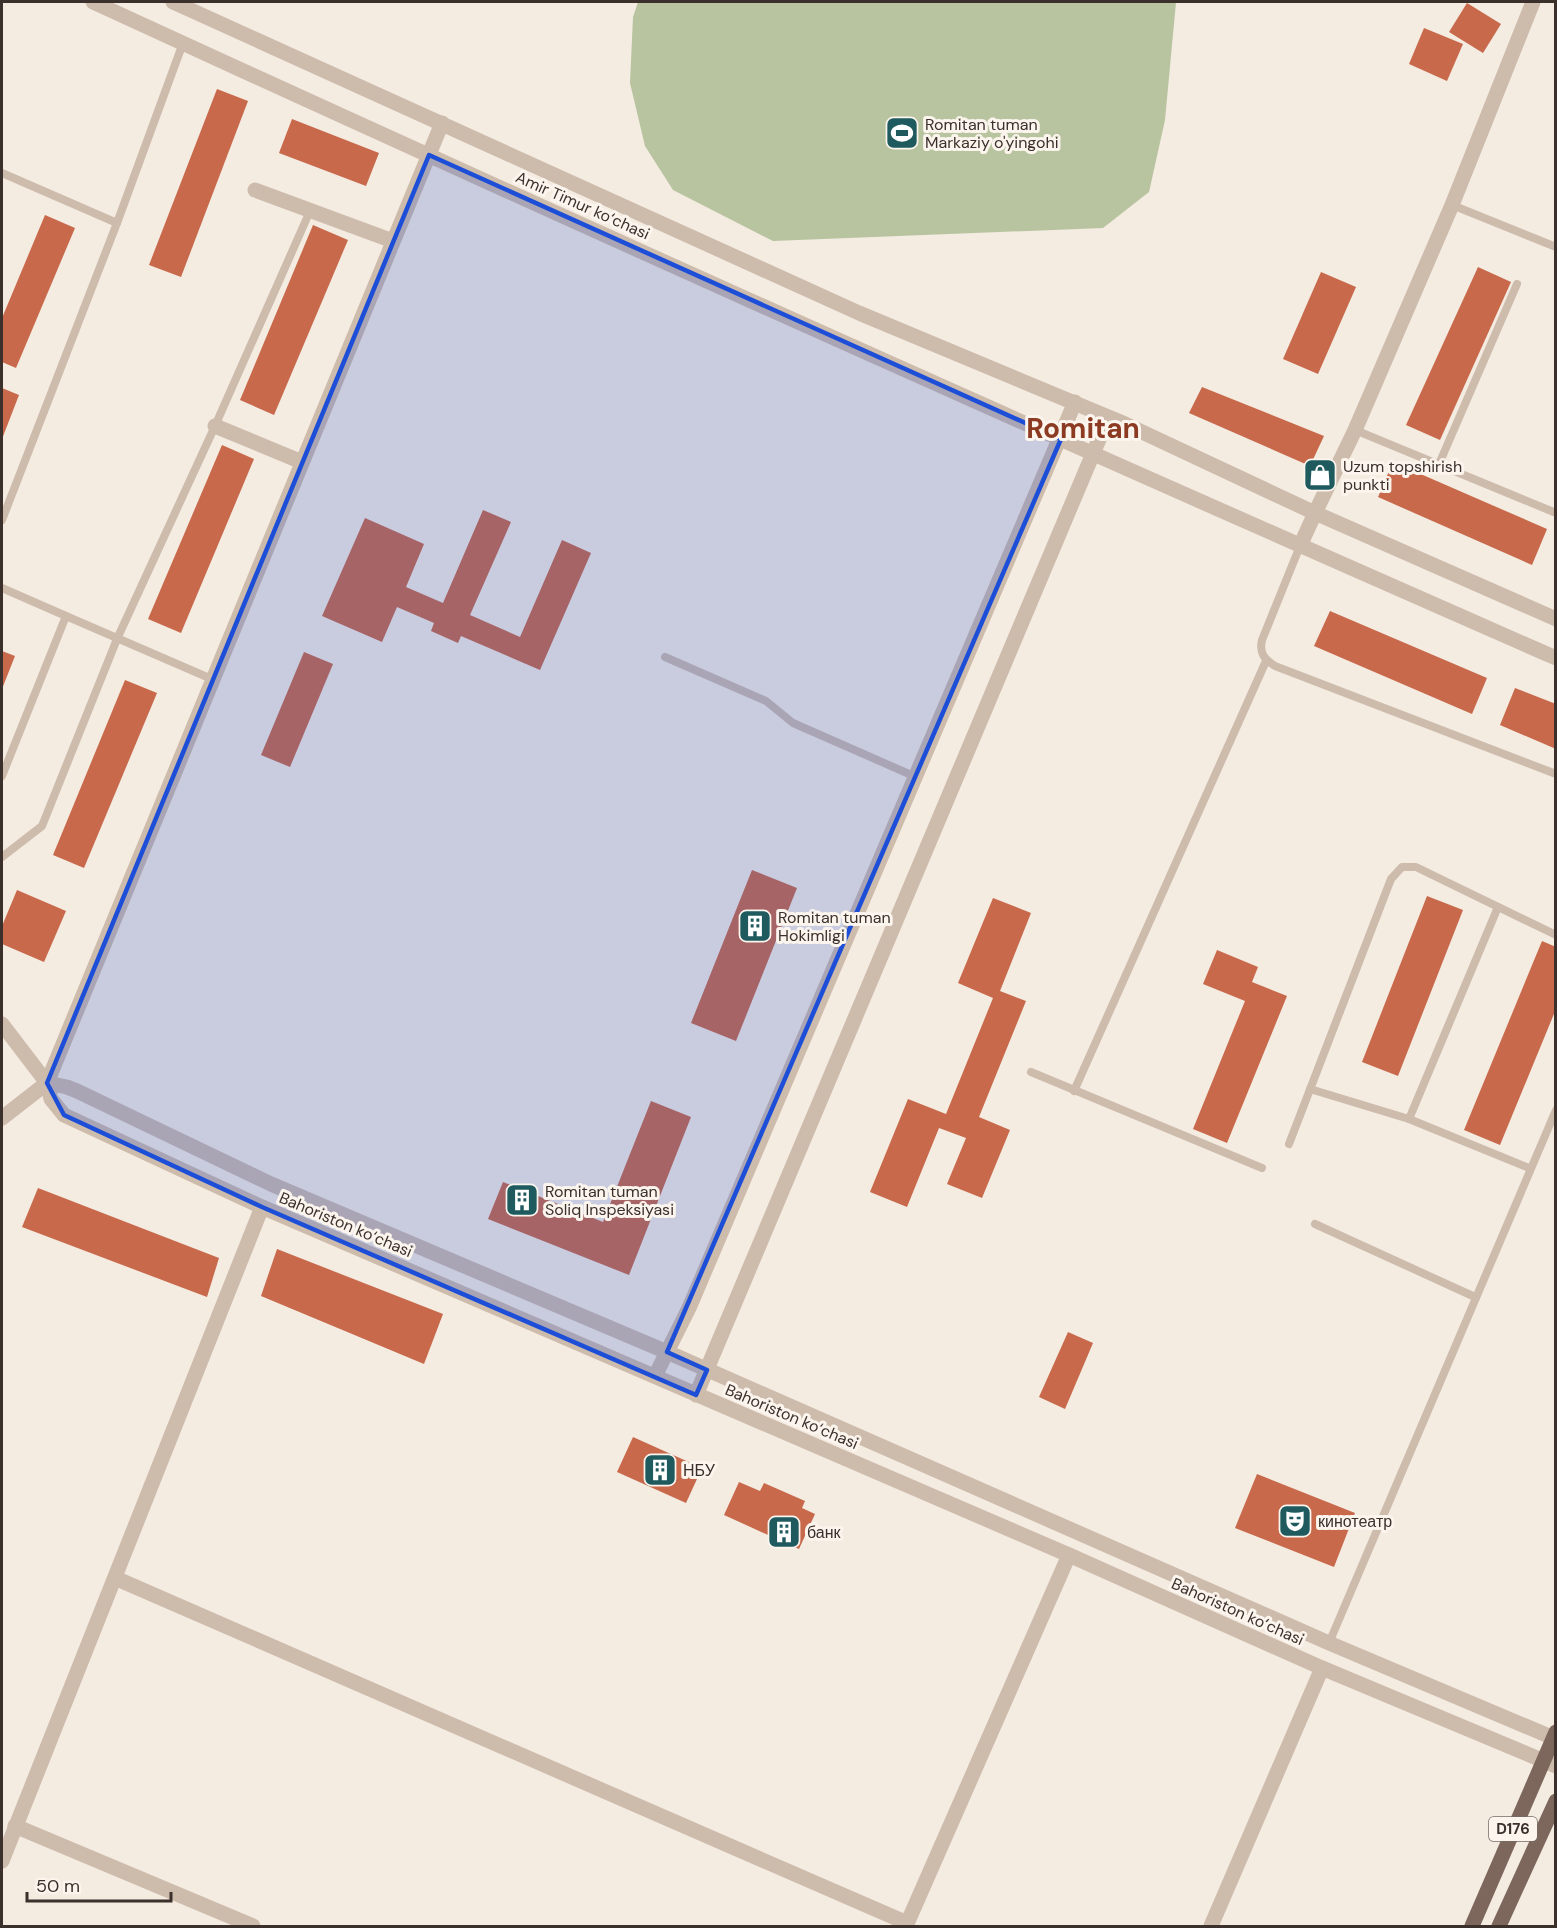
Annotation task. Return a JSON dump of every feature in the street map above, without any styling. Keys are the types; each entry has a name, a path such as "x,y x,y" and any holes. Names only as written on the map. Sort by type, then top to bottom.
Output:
{"main road":[{"name":"D176","path":"1472,1926 1548,1764 1555,1736"},
{"name":"D176","path":"1498,1926 1556,1801"}],"street":[{"name":"Amir Timur ko‘chasi","path":"93,2 429,156 1060,439 1556,658"},
{"name":"Amir Timur ko‘chasi","path":"173,2 860,313 1075,402 1315,513 1556,619"},
{"path":"1300,546 1355,430 1452,205 1533,2"},
{"path":"2,1118 47,1083 442,123"},
{"path":"255,189 393,241"},
{"path":"656,1376 689,1308 1075,402"},
{"path":"696,1395 1108,418"},
{"path":"215,426 302,462"},
{"name":"Bahoriston ko‘chasi","path":"2,1024 47,1083 51,1099 64,1115 262,1208 1069,1554 1322,1668 1548,1764"},
{"name":"Bahoriston ko‘chasi","path":"47,1083 78,1091 271,1184 707,1370 1329,1643 1555,1736"},
{"path":"2,1861 262,1208"},
{"path":"115,1578 907,1925 1069,1554"},
{"path":"1211,1926 1322,1668"},
{"path":"15,1826 253,1926"}],"lane":[{"path":"2,520 117,223 183,43"},
{"path":"2,173 117,223"},
{"path":"1452,205 1556,247"},
{"path":"2,857 42,826 117,639 215,426 310,210"},
{"path":"1439,464 1518,284"},
{"path":"1355,430 1556,513"},
{"path":"1300,546 1262,640 1261,653 1266,661 1556,774"},
{"path":"2,588 214,680"},
{"path":"2,776 66,616"},
{"path":"665,657 766,701 793,723 916,777"},
{"path":"1074,1091 1266,661"},
{"path":"1289,1144 1391,879 1402,867 1416,867 1556,935"},
{"path":"1409,1119 1498,907"},
{"path":"1031,1072 1262,1168"},
{"path":"1310,1089 1409,1119 1529,1168"},
{"path":"1329,1643 1529,1168 1556,1110"},
{"path":"1315,1224 1475,1297"}],"highlighted area":[{"path":"429,155 1061,439 667,1352 707,1370 696,1395 262,1207 64,1115 47,1083"}],"green space":[{"name":"Romitan tuman Markaziy o'yingohi","path":"638,2 1176,2 1165,120 1149,192 1103,228 773,241 673,190 645,146 630,83 633,17"}],"building":[{"path":"1467,3 1501,24 1483,53 1449,32"},
{"path":"1424,28 1463,44 1447,81 1409,64"},
{"path":"217,89 248,101 181,277 149,265"},
{"path":"292,119 379,153 366,186 279,153"},
{"path":"45,215 75,228 16,368 2,362 2,318"},
{"path":"313,225 348,240 274,415 240,400"},
{"path":"1478,267 1511,282 1440,440 1406,425"},
{"path":"1321,272 1356,287 1318,374 1283,359"},
{"path":"1202,387 1324,436 1310,466 1189,413"},
{"path":"2,388 19,395 2,439"},
{"path":"222,445 254,459 181,633 148,619"},
{"path":"1393,462 1547,529 1532,565 1378,497"},
{"path":"483,510 511,522 470,615 520,637 562,540 591,553 540,670 461,636 458,643 431,631 434,623 397,607 382,642 322,616 365,518 424,544 406,587 443,603"},
{"path":"1330,611 1487,678 1472,714 1314,646"},
{"path":"2,651 15,656 2,689"},
{"path":"304,652 333,664 290,767 261,755"},
{"path":"125,680 157,693 84,868 53,855"},
{"path":"1515,688 1556,704 1556,749 1500,725"},
{"name":"Romitan tuman Hokimligi","path":"752,870 797,888 736,1041 691,1023"},
{"path":"17,890 66,911 44,962 2,944 2,926"},
{"path":"1427,896 1463,910 1398,1076 1362,1062"},
{"path":"993,898 1031,913 1000,991 1026,1001 979,1117 1010,1130 982,1198 947,1184 966,1138 939,1128 907,1207 870,1192 908,1099 946,1114 993,998 958,983"},
{"path":"1542,941 1556,947 1556,1009 1500,1145 1464,1130"},
{"path":"1217,950 1258,967 1252,982 1287,996 1227,1143 1193,1129 1245,1001 1203,984"},
{"name":"Romitan tuman Soliq Inspeksiyasi","path":"651,1101 691,1117 629,1275 488,1219 503,1182 603,1222"},
{"path":"38,1188 219,1258 207,1297 22,1227"},
{"path":"277,1249 443,1314 424,1364 261,1296"},
{"path":"1068,1332 1093,1343 1065,1409 1039,1397"},
{"name":"НБУ","path":"633,1437 702,1468 686,1503 617,1472"},
{"name":"кинотеатр","path":"1257,1474 1355,1513 1334,1567 1235,1528"},
{"name":"банк","path":"739,1482 760,1491 764,1483 805,1501 802,1508 815,1514 799,1549 724,1515"}],"place":[{"name":"Romitan tuman Markaziy o'yingohi","path":"902,133"},
{"name":"Uzum topshirish punkti","path":"1320,475"},
{"name":"Romitan tuman Hokimligi","path":"755,926"},
{"name":"Romitan tuman Soliq Inspeksiyasi","path":"522,1200"},
{"name":"НБУ","path":"660,1470"},
{"name":"кинотеатр","path":"1295,1521"},
{"name":"банк","path":"784,1532"}],"district":[{"name":"Romitan","path":"1083,428"}]}
